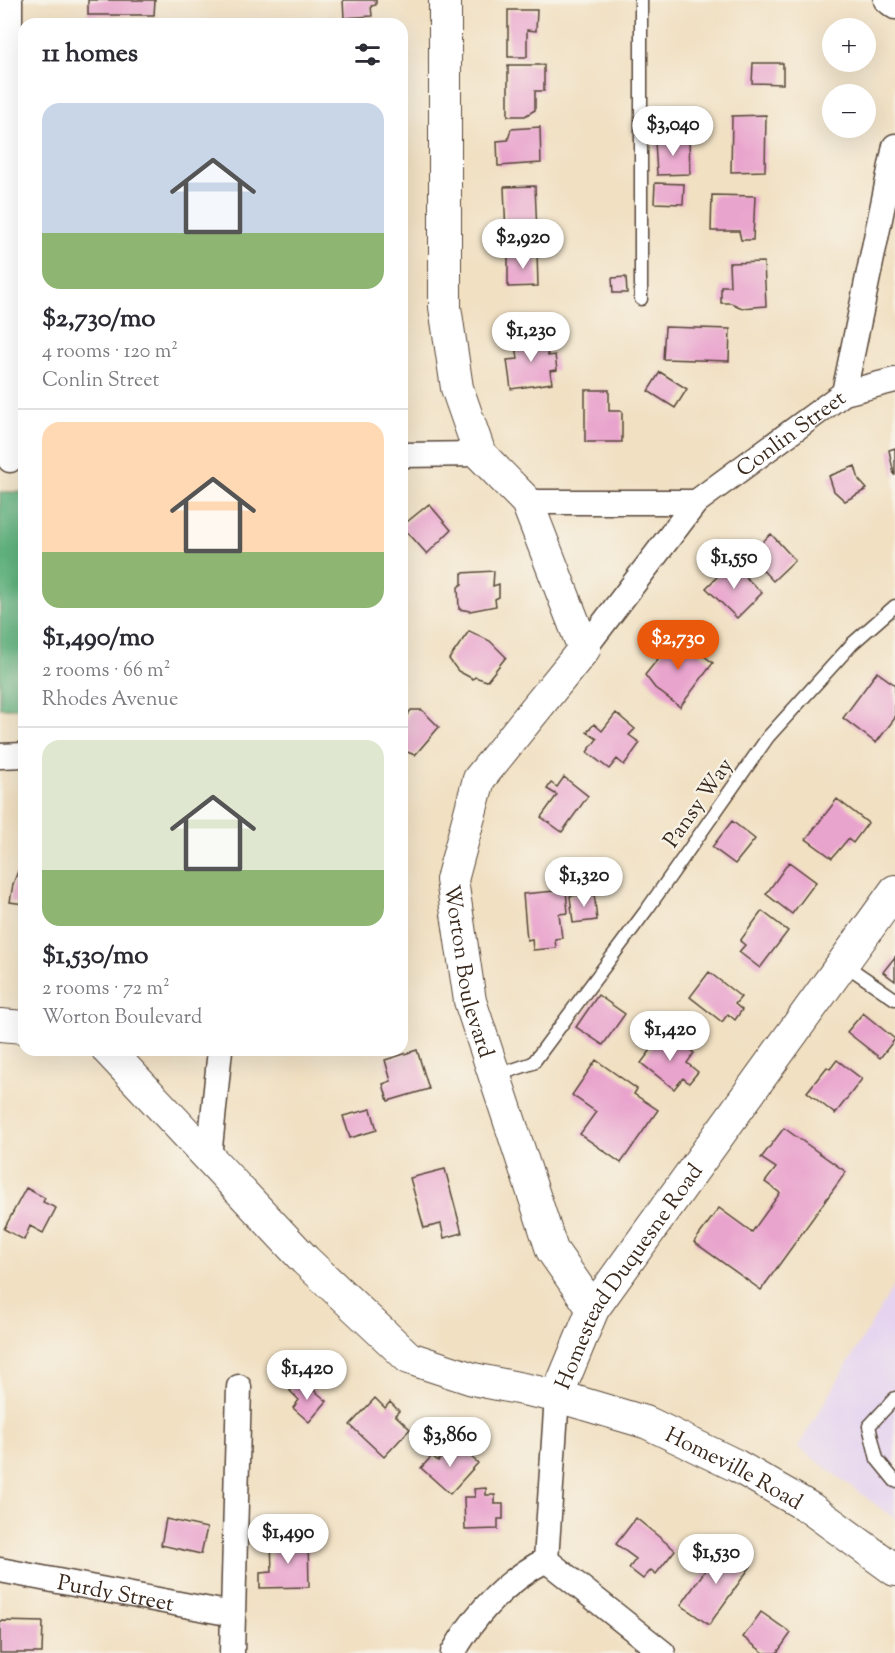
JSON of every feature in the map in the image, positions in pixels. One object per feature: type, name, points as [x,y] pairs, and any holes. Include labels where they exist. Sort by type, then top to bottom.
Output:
[{"type":"street","points":[[10,0],[11,460]]},
{"type":"street","points":[[445,0],[446,307],[457,388],[480,454],[527,502],[584,649]]},
{"type":"street","points":[[886,0],[895,7]]},
{"type":"street","points":[[844,393],[895,146]]},
{"type":"street","name":"Conlin Street","points":[[584,649],[696,502],[844,393],[895,380]]},
{"type":"street","points":[[408,455],[480,454]]},
{"type":"street","points":[[527,502],[696,502]]},
{"type":"street","name":"Worton Boulevard","points":[[584,649],[479,779],[452,880],[470,1001],[552,1250],[593,1310]]},
{"type":"street","points":[[0,756],[18,755]]},
{"type":"street","name":"Homestead Duquesne Road","points":[[114,1056],[305,1260],[409,1358],[473,1379],[557,1396],[593,1310],[895,891]]},
{"type":"street","points":[[0,1025],[18,1026]]},
{"type":"street","points":[[209,1157],[218,1056]]},
{"type":"street","points":[[232,1653],[238,1387]]},
{"type":"street","points":[[546,1560],[557,1396]]},
{"type":"street","name":"Homeville Road","points":[[557,1396],[648,1424],[737,1466],[810,1508],[895,1570]]},
{"type":"street","points":[[453,1653],[468,1626],[519,1574],[546,1560]]},
{"type":"street","points":[[546,1560],[663,1653]]},
{"type":"street","name":"Purdy Street","points":[[0,1570],[232,1614]]},
{"type":"lane","points":[[641,0],[641,299]]},
{"type":"lane","name":"Pansy Way","points":[[495,1077],[533,1063],[648,908],[768,737],[853,643],[895,606]]},
{"type":"lane","points":[[843,963],[895,999]]},
{"type":"lane","points":[[895,1398],[869,1426],[877,1459],[895,1481]]},
{"type":"shaded area","points":[[895,1284],[895,1519],[798,1447]]},
{"type":"green space","points":[[0,492],[18,492],[18,708],[0,708]]},
{"type":"building","points":[[88,0],[155,0],[154,15],[88,15]]},
{"type":"building","points":[[343,0],[376,0],[376,5],[371,6],[372,16],[344,18]]},
{"type":"building","points":[[508,10],[537,10],[536,31],[527,30],[527,57],[508,57]]},
{"type":"building","points":[[753,63],[783,63],[783,84],[752,83]]},
{"type":"building","points":[[508,65],[544,65],[544,91],[535,91],[535,110],[525,116],[508,116]]},
{"type":"building","points":[[766,115],[765,171],[731,172],[732,116]]},
{"type":"building","points":[[540,127],[541,163],[498,166],[497,141],[508,140],[511,129]]},
{"type":"building","points":[[689,139],[690,174],[657,175],[655,141]]},
{"type":"building","points":[[655,183],[684,184],[683,204],[654,203]]},
{"type":"building","points":[[535,186],[537,233],[506,235],[504,187]]},
{"type":"building","points":[[712,195],[755,196],[753,240],[741,240],[739,231],[711,231]]},
{"type":"building","points":[[537,252],[538,286],[508,287],[508,253]]},
{"type":"building","points":[[764,262],[766,306],[742,308],[731,303],[721,303],[721,286],[730,286],[729,263]]},
{"type":"building","points":[[626,277],[627,293],[613,293],[612,278]]},
{"type":"building","points":[[665,327],[730,329],[729,361],[663,359]]},
{"type":"building","points":[[545,334],[548,356],[555,355],[557,370],[550,371],[552,383],[511,389],[507,360],[518,359],[515,338]]},
{"type":"building","points":[[660,372],[687,389],[675,408],[648,391]]},
{"type":"building","points":[[585,390],[609,390],[609,411],[622,411],[622,442],[585,442]]},
{"type":"building","points":[[895,448],[895,475],[894,475],[889,450]]},
{"type":"building","points":[[855,466],[859,480],[867,489],[845,501],[834,491],[829,476]]},
{"type":"building","points":[[429,504],[451,530],[427,554],[408,533],[408,521]]},
{"type":"building","points":[[771,534],[795,560],[773,581],[748,555]]},
{"type":"building","points":[[731,563],[762,593],[737,618],[706,588]]},
{"type":"building","points":[[494,571],[493,586],[499,584],[499,597],[495,599],[496,606],[470,611],[459,609],[458,587],[462,584],[462,573]]},
{"type":"building","points":[[469,631],[490,641],[506,657],[487,681],[475,677],[473,679],[458,671],[449,659]]},
{"type":"building","points":[[677,635],[713,663],[680,707],[655,688],[645,675]]},
{"type":"building","points":[[877,672],[895,685],[895,718],[876,743],[843,718]]},
{"type":"building","points":[[411,710],[422,710],[439,727],[415,755],[408,752],[408,714]]},
{"type":"building","points":[[616,713],[635,729],[629,735],[640,743],[624,765],[617,759],[609,769],[587,752],[597,739],[587,732],[594,724],[602,731]]},
{"type":"building","points":[[564,777],[588,796],[562,832],[541,817],[557,795],[547,789],[551,783],[557,787]]},
{"type":"building","points":[[837,799],[868,823],[853,843],[848,839],[832,858],[806,839]]},
{"type":"building","points":[[732,821],[755,839],[735,864],[712,847]]},
{"type":"building","points":[[789,862],[816,882],[792,914],[766,894]]},
{"type":"building","points":[[18,871],[18,903],[10,902]]},
{"type":"building","points":[[566,890],[568,913],[559,914],[562,938],[555,939],[556,948],[533,950],[532,939],[527,940],[523,894]]},
{"type":"building","points":[[594,893],[597,920],[573,923],[570,896]]},
{"type":"building","points":[[762,911],[788,931],[760,968],[739,952],[745,945],[740,941]]},
{"type":"building","points":[[895,957],[895,981],[883,972]]},
{"type":"building","points":[[709,972],[741,997],[735,1004],[742,1010],[735,1020],[728,1014],[722,1022],[690,997]]},
{"type":"building","points":[[598,995],[625,1014],[603,1045],[576,1027]]},
{"type":"building","points":[[863,1013],[895,1039],[880,1058],[847,1032]]},
{"type":"building","points":[[669,1034],[694,1053],[687,1063],[698,1072],[689,1083],[683,1078],[674,1089],[641,1063],[660,1038],[663,1041]]},
{"type":"building","points":[[417,1050],[429,1089],[388,1101],[383,1084],[391,1081],[385,1060],[408,1056],[408,1053]]},
{"type":"building","points":[[596,1060],[637,1089],[634,1094],[658,1110],[621,1163],[580,1134],[596,1112],[572,1095]]},
{"type":"building","points":[[837,1060],[862,1079],[835,1114],[807,1092],[827,1067],[830,1069]]},
{"type":"building","points":[[371,1109],[377,1130],[350,1138],[343,1116]]},
{"type":"building","points":[[784,1128],[846,1172],[761,1290],[694,1242],[719,1208],[752,1232],[780,1193],[765,1182],[776,1168],[761,1158]]},
{"type":"building","points":[[445,1169],[462,1233],[444,1238],[441,1224],[424,1228],[410,1178]]},
{"type":"building","points":[[26,1188],[45,1198],[43,1202],[56,1208],[43,1233],[30,1226],[24,1240],[4,1229]]},
{"type":"building","points":[[300,1379],[327,1401],[309,1422],[293,1408],[299,1400],[290,1391]]},
{"type":"building","points":[[375,1398],[385,1408],[390,1402],[399,1411],[395,1415],[410,1429],[384,1457],[350,1425]]},
{"type":"building","points":[[455,1443],[478,1463],[450,1494],[421,1468],[432,1456],[438,1461]]},
{"type":"building","points":[[486,1488],[486,1495],[495,1495],[495,1504],[503,1504],[503,1519],[498,1519],[498,1529],[465,1530],[464,1497],[475,1497],[474,1489]]},
{"type":"building","points":[[636,1518],[675,1550],[656,1574],[651,1570],[643,1579],[629,1568],[636,1559],[616,1544]]},
{"type":"building","points":[[166,1519],[207,1528],[201,1554],[161,1545]]},
{"type":"building","points":[[308,1540],[309,1587],[260,1588],[260,1573],[272,1572],[271,1541]]},
{"type":"building","points":[[722,1546],[751,1566],[709,1625],[681,1605]]},
{"type":"building","points":[[761,1612],[791,1633],[777,1653],[764,1653],[743,1637]]},
{"type":"building","points":[[0,1621],[43,1622],[42,1653],[0,1653]]}]
